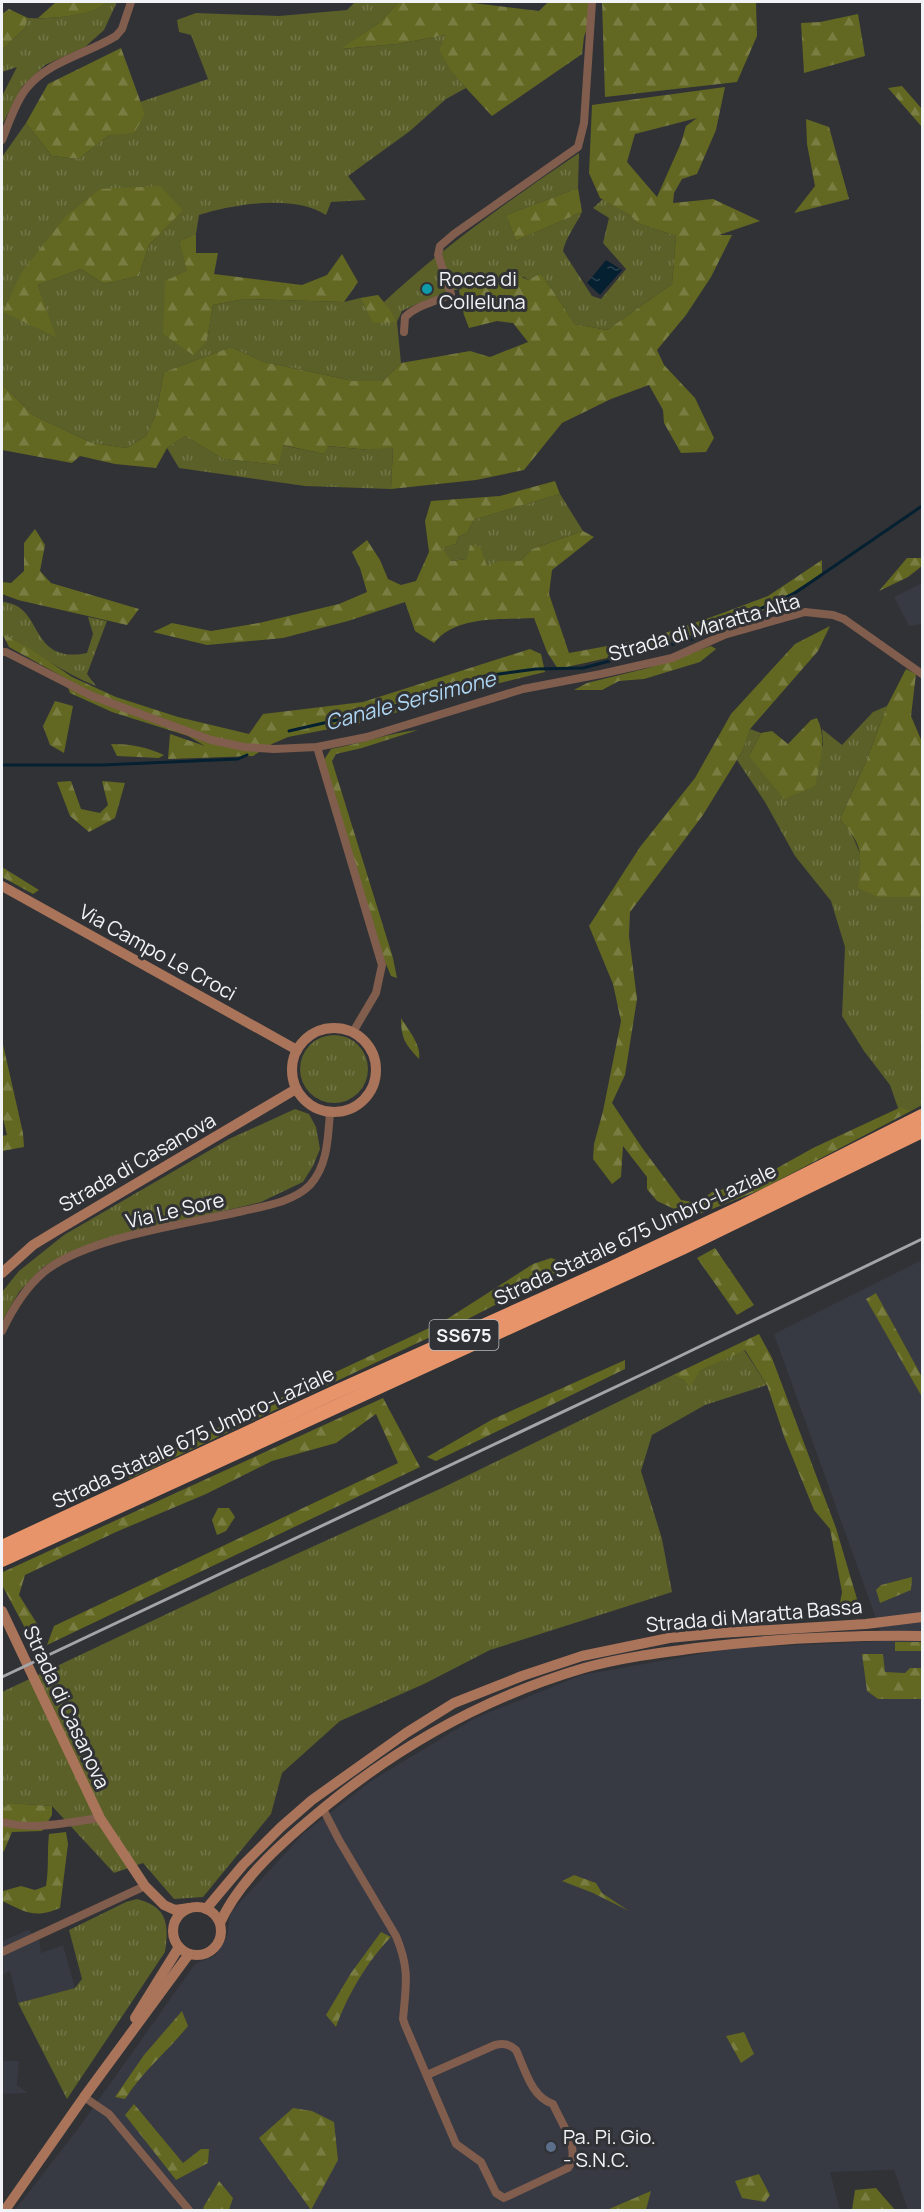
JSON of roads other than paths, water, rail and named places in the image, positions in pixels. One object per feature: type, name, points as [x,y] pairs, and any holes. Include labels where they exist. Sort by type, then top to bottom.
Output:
[{"type":"highway","name":"Strada Statale 675 Umbro-Laziale","points":[[2,1547],[331,1394],[621,1264],[744,1206],[922,1116]]},
{"type":"highway","name":"Strada Statale 675 Umbro-Laziale","points":[[2,1560],[682,1248],[922,1131]]},
{"type":"main road","name":"Via Campo Le Croci","points":[[2,886],[297,1050]]},
{"type":"main road","points":[[337,1028],[353,1032],[368,1044],[372,1053],[376,1071],[371,1090],[358,1104],[340,1111],[330,1112],[310,1105],[296,1089],[292,1069],[297,1050],[307,1037],[321,1030],[337,1028]]},
{"type":"main road","name":"Strada di Casanova","points":[[2,1273],[33,1245],[48,1235],[296,1089]]},
{"type":"main road","name":"Strada di Casanova","points":[[2,1611],[100,1818],[145,1886],[164,1905],[173,1928]]},
{"type":"main road","name":"Strada di Maratta Bassa","points":[[206,1909],[243,1866],[281,1827],[312,1800],[406,1733],[454,1703],[522,1676],[582,1656],[669,1638],[866,1624],[922,1617]]},
{"type":"main road","name":"Strada di Maratta Bassa","points":[[189,1954],[196,1955],[211,1950],[220,1938],[220,1923],[228,1906],[252,1877],[288,1838],[352,1785],[410,1745],[461,1716],[527,1687],[584,1668],[631,1658],[733,1644],[868,1635],[922,1636]]},
{"type":"main road","points":[[164,1905],[175,1910],[206,1909],[212,1912],[220,1923]]},
{"type":"main road","points":[[5,2211],[189,1954],[178,1947],[173,1928],[178,1916],[189,1908]]},
{"type":"main road","points":[[88,2093],[178,1947]]},
{"type":"street","points":[[2,140],[18,100],[27,88],[48,70],[116,36],[122,29],[131,2]]},
{"type":"street","points":[[404,332],[405,317],[414,308],[434,303],[451,294],[438,255],[440,246],[578,147],[584,123],[592,2]]},
{"type":"street","name":"Strada di Maratta Alta","points":[[4,652],[92,696],[211,740],[244,747],[274,749],[317,747],[367,737],[523,689],[672,658],[724,636],[805,612],[833,615],[844,619],[922,674]]},
{"type":"street","points":[[2,643],[4,652]]},
{"type":"street","points":[[317,747],[382,965],[376,993],[353,1032]]},
{"type":"street","name":"Via Le Sore","points":[[2,1331],[20,1299],[32,1284],[43,1273],[66,1258],[84,1250],[123,1239],[273,1204],[303,1190],[314,1180],[324,1161],[330,1112]]},
{"type":"street","points":[[323,1809],[396,1936],[403,1953],[407,1970],[403,2019],[456,2144],[481,2162],[496,2193],[504,2198],[568,2168],[573,2161],[574,2151],[553,2104],[544,2101],[537,2094],[516,2050],[510,2045],[504,2043],[495,2045],[427,2075]]},
{"type":"street","name":"Strada di Casanova","points":[[2,1822],[14,1826],[50,1826],[100,1818]]},
{"type":"street","points":[[2,1952],[145,1886]]},
{"type":"street","points":[[88,2093],[189,2211]]},
{"type":"street","points":[[2,2204],[16,2195]]},
{"type":"water","points":[[606,260],[622,270],[600,295],[587,283]]},
{"type":"waterway","name":"Canale Sersimone","points":[[289,731],[389,708],[437,694],[485,676],[536,669],[583,668],[696,638],[795,593],[922,506]]},
{"type":"waterway","name":"Canale Sersimone","points":[[2,765],[102,765],[238,759],[247,755]]},
{"type":"railway","points":[[2,1677],[645,1373],[922,1239]]},
{"type":"place","name":"Rocca di Colleluna","points":[[427,289]]},
{"type":"place","name":"Pa. Pi. Gio. - S.N.C.","points":[[551,2147]]}]
